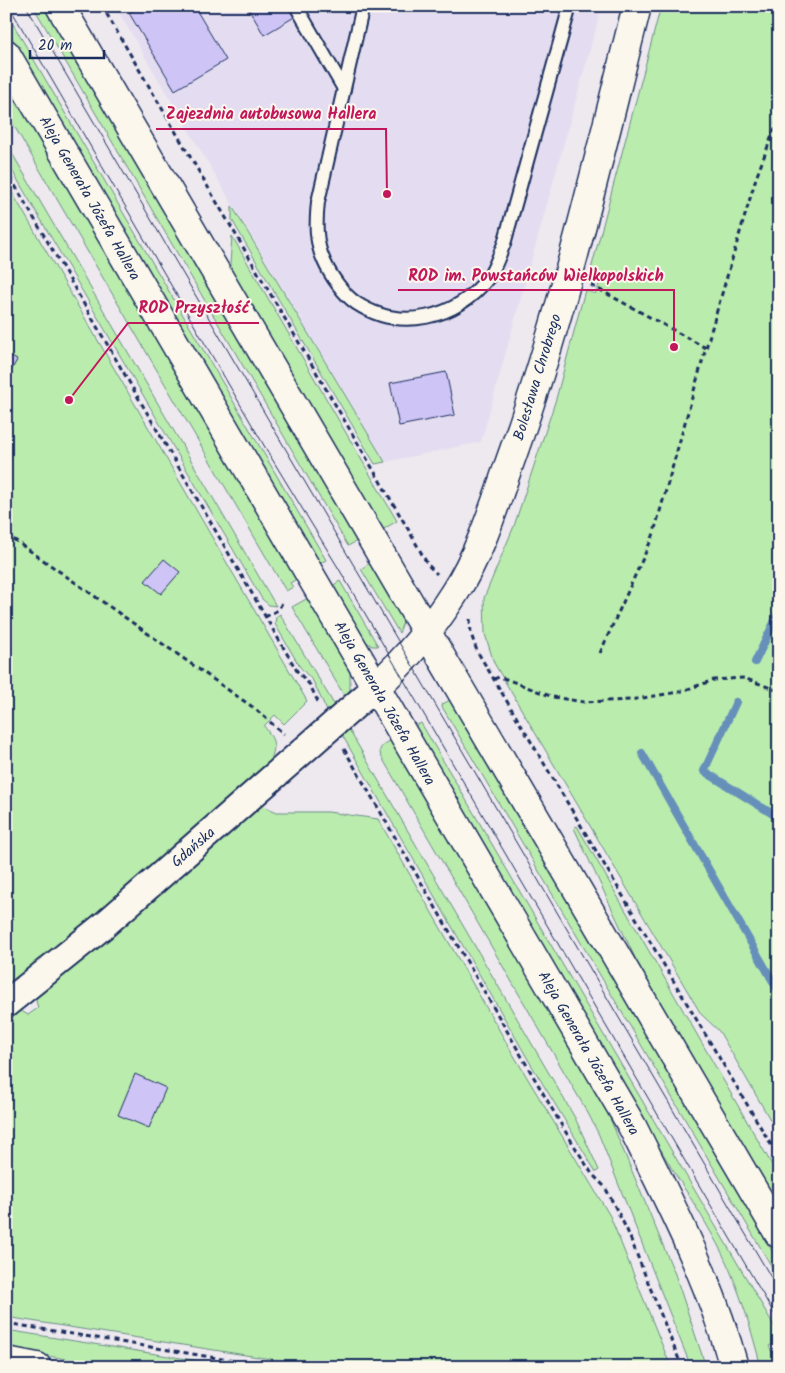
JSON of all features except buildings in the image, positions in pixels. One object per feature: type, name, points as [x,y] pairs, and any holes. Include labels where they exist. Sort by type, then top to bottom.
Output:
[{"type":"main road","points":[[60,6],[779,1234]]},
{"type":"main road","name":"Bolesława Chrobrego","points":[[376,687],[407,657],[455,592],[483,536],[533,395],[567,277],[638,6]]},
{"type":"main road","name":"Aleja Generała Józefa Hallera","points":[[6,54],[632,1126],[702,1273],[734,1367]]},
{"type":"main road","points":[[6,1361],[37,1367]]},
{"type":"street","name":"Gdańska","points":[[6,1004],[103,926],[376,687]]},
{"type":"lane","points":[[296,6],[344,89]]},
{"type":"lane","points":[[363,6],[318,202],[316,233],[323,260],[335,281],[354,302],[380,316],[407,320],[435,316],[464,302],[488,278],[504,244],[570,6]]},
{"type":"path","points":[[102,6],[428,565],[455,592]]},
{"type":"path","points":[[600,653],[653,536],[756,178],[779,117]]},
{"type":"path","points":[[6,170],[296,671],[310,685],[331,727],[562,1126],[592,1174],[605,1187],[627,1230],[682,1367]]},
{"type":"path","points":[[598,288],[706,348]]},
{"type":"path","points":[[6,534],[270,720]]},
{"type":"path","points":[[265,617],[278,610],[282,603]]},
{"type":"path","points":[[470,616],[471,634],[477,651],[779,1158]]},
{"type":"path","points":[[494,679],[499,677],[553,697],[584,702],[646,697],[679,692],[714,680],[744,678],[779,691]]},
{"type":"path","points":[[6,1323],[271,1367]]},
{"type":"path","points":[[777,1346],[779,1350]]},
{"type":"shaded area","points":[[115,6],[602,6],[481,442],[385,462]]},
{"type":"green space","points":[[33,6],[44,6],[357,541],[348,546]]},
{"type":"green space","points":[[661,6],[779,6],[779,1135],[719,1031],[701,1014],[494,663],[485,634],[484,598],[514,526],[556,399],[585,290],[595,294],[600,283],[596,279],[589,277]]},
{"type":"green space","points":[[6,12],[326,560],[319,564],[6,28]]},
{"type":"green space","points":[[6,81],[297,579],[290,583],[293,587],[286,591],[6,112]]},
{"type":"green space","points":[[6,143],[276,606],[269,605],[262,599],[6,160]]},
{"type":"green space","points":[[6,182],[307,701],[284,724],[275,715],[264,726],[274,744],[269,764],[64,942],[6,989]]},
{"type":"green space","points":[[232,206],[385,462],[375,464],[232,220]]},
{"type":"green space","points":[[232,236],[397,521],[382,530],[233,279],[230,264]]},
{"type":"green space","points":[[370,563],[400,614],[403,622],[399,633],[361,569]]},
{"type":"green space","points":[[340,581],[378,646],[372,646],[364,640],[332,586]]},
{"type":"green space","points":[[308,598],[350,671],[350,690],[345,697],[292,607]]},
{"type":"green space","points":[[280,614],[335,706],[328,713],[313,681],[300,667],[275,624],[276,617]]},
{"type":"green space","points":[[450,700],[779,1263],[779,1279],[441,705]]},
{"type":"green space","points":[[421,723],[776,1329],[779,1341],[769,1346],[779,1367],[761,1367],[740,1296],[717,1244],[415,726]]},
{"type":"green space","points":[[348,728],[575,1118],[599,1170],[596,1172],[529,1061],[341,733]]},
{"type":"green space","points":[[391,740],[606,1109],[675,1274],[706,1367],[691,1367],[599,1135],[589,1115],[381,756],[381,748]]},
{"type":"green space","points":[[259,804],[277,812],[328,812],[378,819],[513,1054],[610,1216],[671,1367],[321,1367],[6,1317],[6,1019],[18,1009],[28,1015],[38,1008],[35,997]]},
{"type":"green space","points":[[577,826],[779,1177],[779,1207],[636,960],[574,828]]},
{"type":"green space","points":[[6,1330],[237,1367],[114,1367],[6,1349]]},
{"type":"waterway","points":[[755,662],[779,612]]},
{"type":"waterway","points":[[736,702],[704,771],[779,818]]},
{"type":"waterway","points":[[642,753],[779,992]]},
{"type":"tram line","points":[[9,6],[269,454],[339,569],[779,1322]]},
{"type":"tram line","points":[[26,6],[779,1291]]},
{"type":"place","name":"Zajezdnia autobusowa Hallera","points":[[387,194]]},
{"type":"place","name":"ROD im. Powstańców Wielkopolskich","points":[[674,347]]},
{"type":"place","name":"ROD Przyszłość","points":[[69,400]]}]
